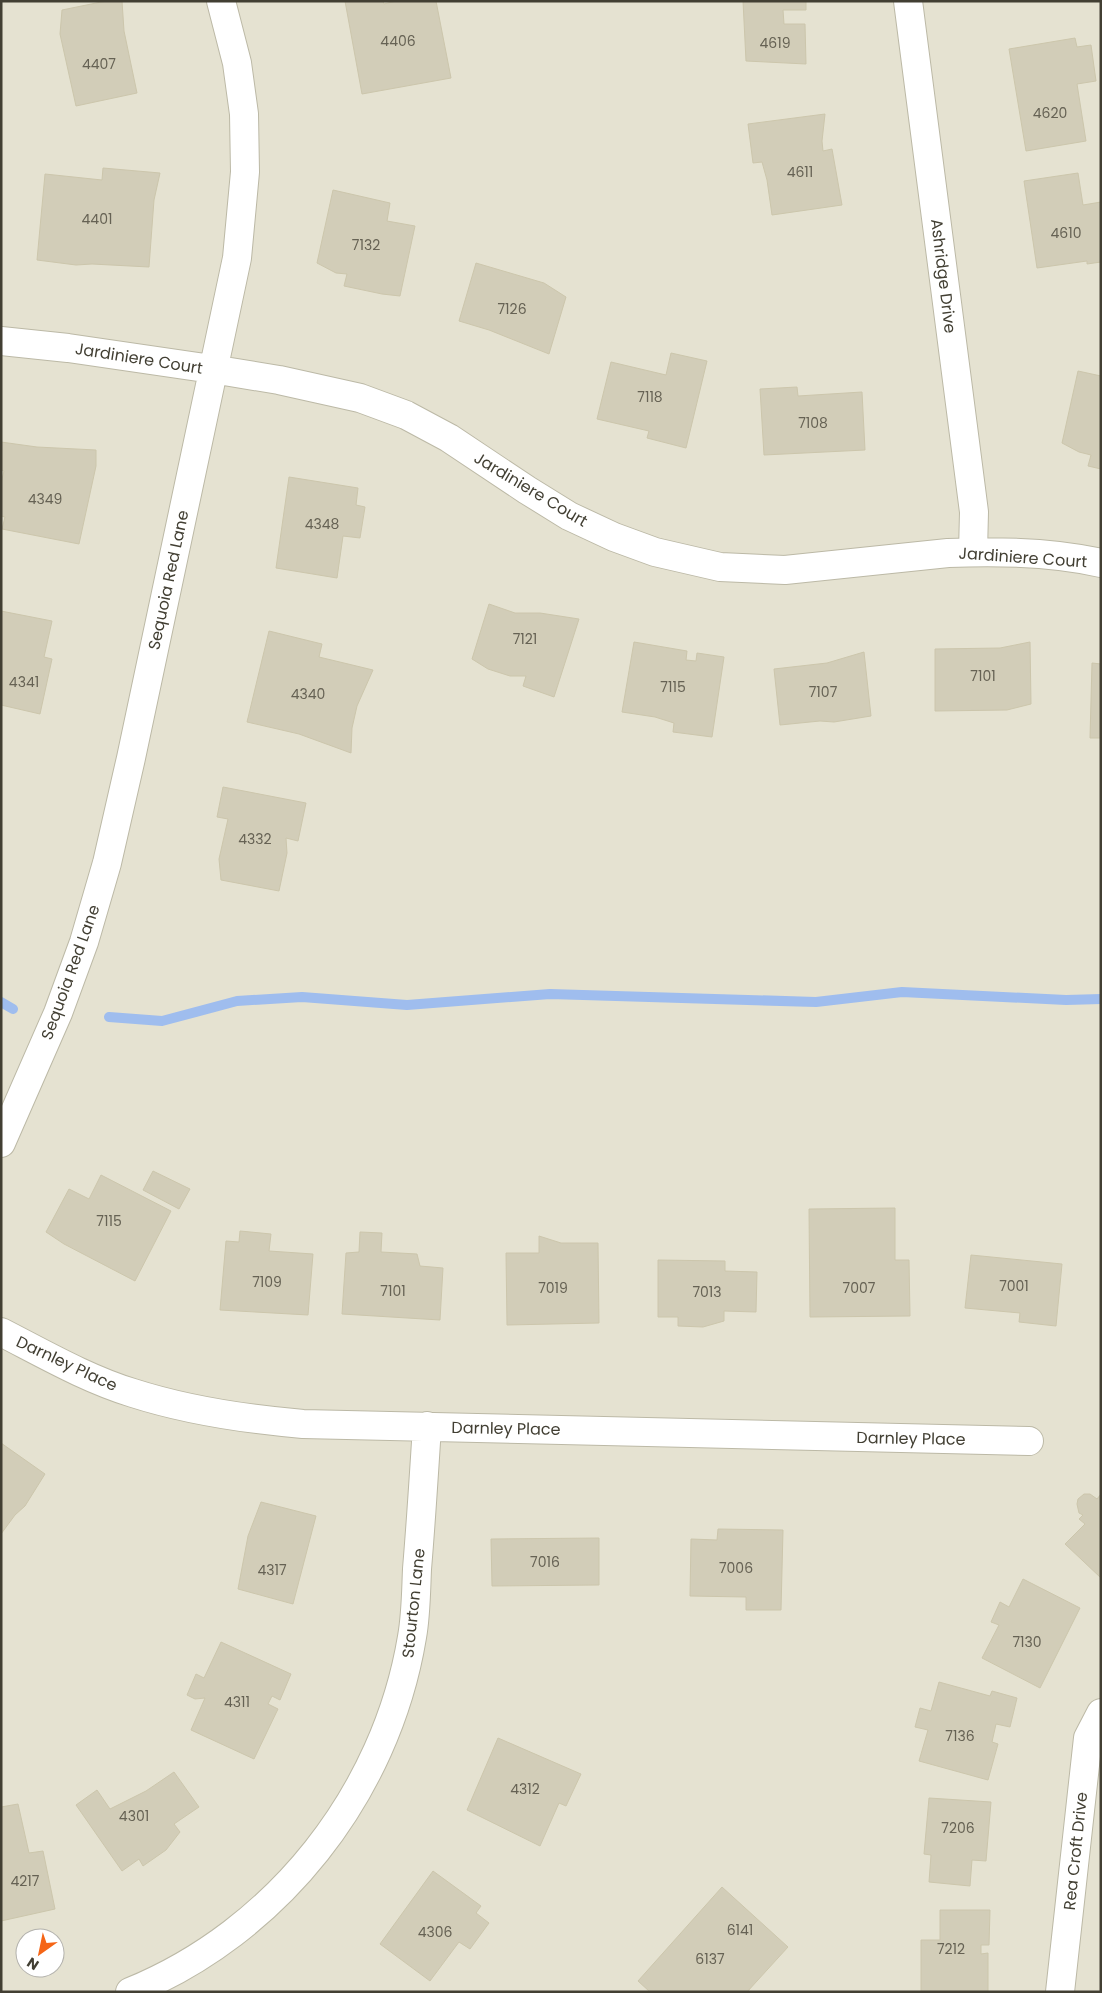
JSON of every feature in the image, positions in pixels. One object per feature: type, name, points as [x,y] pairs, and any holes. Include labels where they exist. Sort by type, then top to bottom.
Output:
[{"type":"street","name":"Sequoia Red Lane","points":[[1,1143],[58,1013],[84,942],[107,863],[237,258],[245,172],[244,114],[237,63],[221,1]]},
{"type":"street","name":"Ashridge Drive","points":[[908,1],[974,512],[973,552]]},
{"type":"street","name":"Jardiniere Court","points":[[1,341],[68,348],[278,380],[360,398],[406,415],[449,438],[569,516],[614,537],[656,552],[720,567],[785,570],[973,552],[1037,555],[1101,563]]},
{"type":"street","name":"Darnley Place","points":[[1,1332],[78,1372],[132,1393],[188,1408],[245,1419],[303,1424],[1029,1440]]},
{"type":"street","name":"Stourton Lane","points":[[130,1992],[194,1960],[234,1932],[271,1901],[305,1866],[329,1835],[363,1780],[384,1734],[401,1686],[413,1636],[427,1426]]},
{"type":"street","name":"Rea Croft Drive","points":[[1060,1992],[1088,1738],[1101,1713]]},
{"type":"shaded area","points":[[1,1],[1101,1],[1101,1992],[1,1992]]},
{"type":"building","points":[[106,1],[122,1],[124,31],[137,93],[76,106],[60,34],[62,10]]},
{"type":"building","points":[[345,1],[383,1],[384,4],[396,1],[436,1],[451,78],[362,94]]},
{"type":"building","points":[[743,1],[806,1],[806,10],[783,10],[784,24],[805,24],[806,64],[746,61]]},
{"type":"building","points":[[1075,38],[1077,47],[1091,45],[1096,81],[1077,84],[1086,141],[1026,151],[1009,49]]},
{"type":"building","points":[[825,114],[822,141],[823,151],[832,149],[842,205],[772,215],[767,180],[762,162],[753,163],[748,124]]},
{"type":"building","points":[[103,168],[160,173],[154,200],[149,267],[76,265],[37,260],[45,174],[102,180]]},
{"type":"building","points":[[1078,173],[1083,205],[1101,202],[1101,262],[1087,264],[1087,261],[1037,268],[1024,181]]},
{"type":"building","points":[[333,190],[390,203],[387,221],[415,226],[400,296],[344,286],[347,274],[336,273],[317,263]]},
{"type":"building","points":[[476,263],[544,283],[566,297],[549,354],[489,330],[459,321]]},
{"type":"building","points":[[671,353],[707,361],[686,448],[647,438],[649,431],[597,419],[611,362],[666,375]]},
{"type":"building","points":[[1078,371],[1101,376],[1101,469],[1088,466],[1091,455],[1079,452],[1062,443]]},
{"type":"building","points":[[797,387],[798,396],[862,392],[865,450],[764,455],[760,389]]},
{"type":"building","points":[[1,442],[37,447],[96,450],[96,466],[79,544],[2,529],[5,517],[1,516],[1,483],[4,471],[1,470]]},
{"type":"building","points":[[289,477],[358,488],[356,505],[365,507],[360,538],[343,536],[337,578],[276,568]]},
{"type":"building","points":[[489,604],[515,613],[540,613],[579,619],[554,697],[523,686],[526,676],[510,676],[488,669],[472,659]]},
{"type":"building","points":[[1,611],[52,621],[44,657],[52,659],[40,714],[1,705]]},
{"type":"building","points":[[269,631],[322,644],[319,657],[373,670],[357,706],[352,728],[351,753],[299,734],[247,722]]},
{"type":"building","points":[[634,642],[687,651],[686,660],[696,661],[697,653],[724,657],[712,737],[673,732],[674,723],[655,717],[622,712]]},
{"type":"building","points":[[1030,642],[1031,704],[1007,710],[935,711],[935,649],[1000,648]]},
{"type":"building","points":[[864,652],[871,716],[834,722],[820,721],[780,725],[774,669],[827,663]]},
{"type":"building","points":[[1092,663],[1101,664],[1101,738],[1090,738]]},
{"type":"building","points":[[223,787],[306,803],[298,841],[286,838],[287,853],[279,891],[221,880],[219,859],[228,819],[217,817]]},
{"type":"building","points":[[153,1171],[190,1189],[179,1209],[143,1190]]},
{"type":"building","points":[[101,1175],[171,1211],[135,1281],[64,1244],[46,1232],[69,1189],[89,1199]]},
{"type":"building","points":[[895,1208],[895,1260],[909,1260],[910,1316],[810,1317],[809,1209]]},
{"type":"building","points":[[240,1231],[271,1234],[269,1251],[313,1254],[308,1315],[220,1310],[226,1241],[239,1242]]},
{"type":"building","points":[[360,1232],[382,1233],[381,1252],[417,1254],[420,1266],[443,1268],[440,1320],[342,1314],[346,1253],[359,1252]]},
{"type":"building","points":[[539,1236],[561,1243],[598,1243],[599,1323],[507,1325],[506,1253],[539,1253]]},
{"type":"building","points":[[971,1255],[1062,1264],[1056,1326],[1019,1322],[1020,1313],[965,1308]]},
{"type":"building","points":[[658,1260],[725,1261],[725,1271],[757,1272],[756,1312],[724,1311],[724,1321],[703,1327],[678,1326],[678,1317],[658,1317]]},
{"type":"building","points":[[1,1443],[45,1474],[25,1506],[15,1515],[1,1534]]},
{"type":"building","points":[[1084,1494],[1090,1494],[1097,1499],[1101,1494],[1101,1578],[1065,1544],[1085,1524],[1079,1519],[1083,1515],[1079,1513],[1077,1504],[1078,1499]]},
{"type":"building","points":[[261,1502],[316,1516],[293,1604],[238,1589],[248,1536]]},
{"type":"building","points":[[718,1529],[783,1530],[781,1610],[746,1610],[746,1597],[690,1596],[691,1539],[717,1540]]},
{"type":"building","points":[[599,1538],[599,1585],[492,1586],[491,1539]]},
{"type":"building","points":[[1023,1579],[1080,1608],[1040,1688],[982,1658],[999,1625],[991,1622],[1000,1602],[1009,1607]]},
{"type":"building","points":[[221,1642],[291,1674],[280,1700],[272,1696],[268,1704],[278,1709],[254,1759],[191,1730],[205,1698],[195,1699],[187,1695],[196,1674],[204,1678]]},
{"type":"building","points":[[939,1682],[990,1696],[992,1691],[1017,1698],[1010,1727],[996,1724],[992,1742],[998,1744],[988,1780],[919,1761],[928,1730],[915,1727],[920,1708],[931,1711]]},
{"type":"building","points":[[498,1738],[581,1774],[566,1806],[559,1803],[540,1846],[467,1810]]},
{"type":"building","points":[[174,1772],[199,1807],[174,1824],[180,1832],[166,1850],[143,1866],[139,1859],[122,1871],[76,1805],[97,1790],[110,1809],[146,1791]]},
{"type":"building","points":[[929,1798],[991,1802],[986,1861],[972,1860],[970,1886],[929,1882],[931,1855],[924,1854]]},
{"type":"building","points":[[18,1804],[29,1853],[43,1851],[55,1909],[1,1921],[1,1807]]},
{"type":"building","points":[[433,1871],[481,1906],[476,1913],[489,1923],[470,1949],[459,1942],[430,1981],[380,1944]]},
{"type":"building","points":[[722,1887],[788,1947],[747,1992],[650,1992],[638,1981]]},
{"type":"building","points":[[940,1910],[990,1910],[989,1945],[981,1945],[981,1954],[988,1953],[988,1992],[921,1992],[921,1940],[940,1940]]},
{"type":"waterway","points":[[109,1017],[162,1021],[237,1001],[302,997],[407,1005],[550,994],[816,1002],[902,992],[1066,1000],[1101,999]]},
{"type":"waterway","points":[[1,1002],[13,1009]]}]
